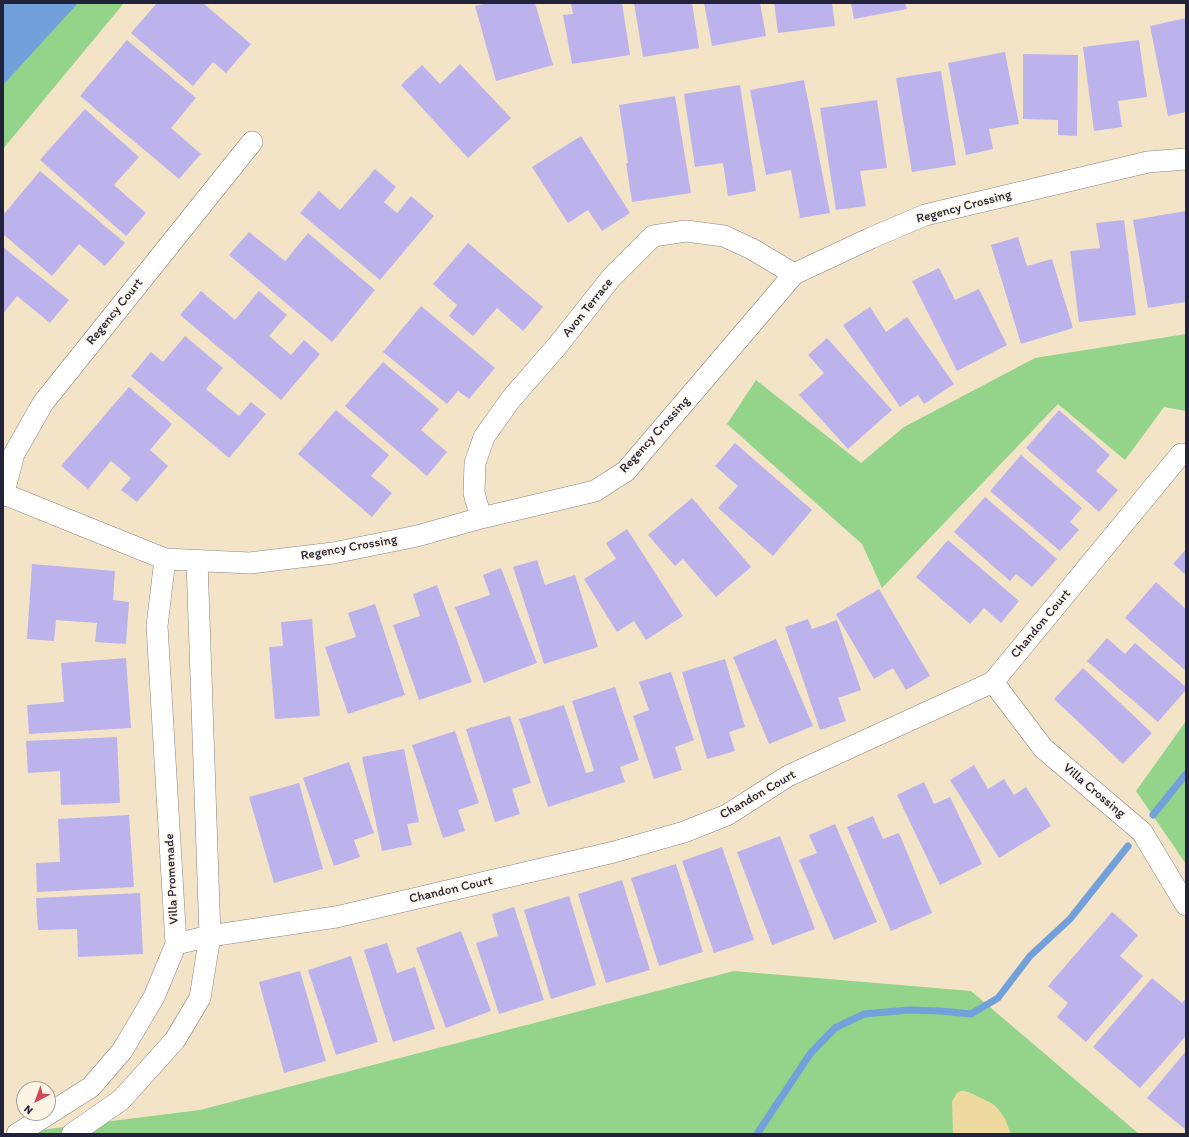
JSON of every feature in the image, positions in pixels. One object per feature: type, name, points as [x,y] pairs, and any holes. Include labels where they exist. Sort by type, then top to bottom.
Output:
[{"type":"street","name":"Regency Court","points":[[3,495],[14,454],[43,403],[252,142]]},
{"type":"street","name":"Regency Crossing","points":[[3,495],[165,559],[250,563],[333,553],[417,536],[481,518],[595,491],[626,471],[794,274],[871,238],[925,215],[1148,162],[1186,159]]},
{"type":"street","name":"Avon Terrace","points":[[481,518],[474,493],[475,463],[484,437],[511,399],[558,345],[611,278],[653,236],[686,231],[724,236],[752,249],[794,274]]},
{"type":"street","name":"Chandon Court","points":[[176,944],[210,936],[336,917],[606,854],[684,832],[727,815],[788,776],[993,682],[1181,454]]},
{"type":"street","name":"Villa Promenade","points":[[17,1134],[91,1087],[122,1051],[154,997],[176,944],[157,626],[165,559]]},
{"type":"street","points":[[72,1134],[121,1100],[176,1040],[200,998],[210,936],[197,561]]},
{"type":"street","name":"Villa Crossing","points":[[993,682],[1043,748],[1142,832],[1186,905]]},
{"type":"green space","points":[[3,3],[124,3],[3,149]]},
{"type":"green space","points":[[1186,334],[1186,411],[1164,407],[1125,460],[1058,404],[882,588],[862,544],[727,424],[756,380],[861,463],[904,427],[1035,358]]},
{"type":"green space","points":[[1186,721],[1186,864],[1136,791]]},
{"type":"green space","points":[[734,971],[971,991],[1139,1134],[8,1134],[200,1110]]},
{"type":"sand","points":[[960,1091],[973,1094],[993,1104],[1005,1119],[1011,1134],[953,1134],[952,1102],[956,1094]]},
{"type":"water","points":[[3,3],[78,3],[3,85]]},
{"type":"building","points":[[157,3],[203,3],[251,44],[226,73],[213,62],[193,86],[131,33]]},
{"type":"building","points":[[488,3],[535,3],[553,65],[496,81],[475,6]]},
{"type":"building","points":[[571,3],[622,3],[630,55],[572,64],[563,15],[573,14]]},
{"type":"building","points":[[634,3],[692,3],[699,48],[643,57]]},
{"type":"building","points":[[704,3],[760,3],[766,36],[712,46]]},
{"type":"building","points":[[774,3],[832,3],[835,26],[778,33]]},
{"type":"building","points":[[851,3],[905,3],[907,9],[854,19]]},
{"type":"building","points":[[1186,18],[1186,112],[1168,116],[1150,26]]},
{"type":"building","points":[[127,40],[196,98],[171,128],[201,154],[179,179],[80,96]]},
{"type":"building","points":[[1139,40],[1147,97],[1118,101],[1122,127],[1094,131],[1083,47]]},
{"type":"building","points":[[1005,52],[1019,124],[989,129],[993,149],[966,155],[948,63]]},
{"type":"building","points":[[1023,54],[1078,55],[1077,136],[1058,135],[1058,120],[1023,119]]},
{"type":"building","points":[[460,64],[511,118],[468,158],[401,85],[422,65],[440,84]]},
{"type":"building","points":[[941,71],[956,165],[912,172],[896,78]]},
{"type":"building","points":[[804,80],[830,213],[800,218],[791,170],[766,175],[750,90]]},
{"type":"building","points":[[740,85],[756,191],[728,196],[723,163],[695,167],[684,94]]},
{"type":"building","points":[[675,96],[691,193],[632,202],[626,163],[628,163],[619,105]]},
{"type":"building","points":[[877,100],[887,168],[860,171],[866,206],[836,210],[820,108]]},
{"type":"building","points":[[85,109],[139,157],[114,185],[146,213],[126,236],[40,160]]},
{"type":"building","points":[[581,136],[630,213],[602,231],[588,210],[568,223],[532,167]]},
{"type":"building","points":[[375,169],[396,187],[384,202],[397,213],[411,196],[434,216],[380,280],[300,213],[319,191],[340,210]]},
{"type":"building","points":[[40,171],[125,243],[105,266],[79,244],[52,276],[3,234],[3,215]]},
{"type":"building","points":[[1186,211],[1186,302],[1148,308],[1133,220]]},
{"type":"building","points":[[1124,220],[1136,315],[1079,322],[1070,251],[1100,248],[1096,223]]},
{"type":"building","points":[[249,232],[285,261],[308,233],[375,290],[332,342],[229,255]]},
{"type":"building","points":[[1018,237],[1027,266],[1052,259],[1073,328],[1021,344],[991,245]]},
{"type":"building","points":[[468,243],[543,307],[523,331],[497,308],[473,336],[449,316],[457,305],[433,284]]},
{"type":"building","points":[[3,247],[69,300],[50,323],[17,296],[3,314]]},
{"type":"building","points":[[939,268],[955,300],[979,289],[1007,345],[957,371],[912,281]]},
{"type":"building","points":[[201,291],[235,320],[259,291],[287,315],[269,336],[291,355],[304,340],[320,354],[281,400],[180,315]]},
{"type":"building","points":[[421,306],[495,368],[469,399],[458,391],[447,404],[383,352]]},
{"type":"building","points":[[870,307],[886,332],[907,317],[954,384],[924,404],[918,395],[900,407],[843,325]]},
{"type":"building","points":[[185,336],[223,368],[206,389],[239,416],[251,402],[266,414],[229,458],[131,376],[151,352],[163,362]]},
{"type":"building","points":[[827,338],[892,410],[848,449],[799,395],[824,373],[808,355]]},
{"type":"building","points":[[383,362],[439,409],[421,430],[447,452],[427,476],[345,406]]},
{"type":"building","points":[[129,387],[172,424],[150,450],[168,466],[137,502],[121,490],[131,478],[111,461],[88,489],[61,466]]},
{"type":"building","points":[[336,410],[389,455],[371,476],[392,493],[372,517],[298,454]]},
{"type":"building","points":[[1059,410],[1110,455],[1096,471],[1118,490],[1099,512],[1026,448]]},
{"type":"building","points":[[735,443],[812,510],[773,556],[718,508],[738,486],[715,466]]},
{"type":"building","points":[[1021,455],[1082,508],[1070,522],[1079,530],[1060,551],[990,491]]},
{"type":"building","points":[[985,497],[1057,559],[1032,587],[1016,574],[1010,581],[954,532]]},
{"type":"building","points":[[692,498],[751,567],[716,597],[683,559],[675,566],[648,535]]},
{"type":"building","points":[[627,529],[683,616],[646,640],[634,621],[617,632],[584,579],[616,559],[606,543]]},
{"type":"building","points":[[948,540],[1019,601],[1001,623],[984,608],[970,624],[916,577]]},
{"type":"building","points":[[1186,549],[1186,575],[1173,564]]},
{"type":"building","points":[[537,560],[545,585],[575,575],[598,647],[544,664],[513,567]]},
{"type":"building","points":[[32,564],[115,571],[113,600],[129,602],[126,644],[95,642],[97,623],[56,620],[54,641],[27,639]]},
{"type":"building","points":[[501,568],[537,663],[484,683],[455,607],[490,595],[483,575]]},
{"type":"building","points":[[1156,582],[1186,609],[1186,671],[1125,618]]},
{"type":"building","points":[[437,585],[472,682],[419,700],[393,625],[420,616],[413,594]]},
{"type":"building","points":[[879,589],[930,676],[906,690],[893,668],[874,679],[836,614]]},
{"type":"building","points":[[375,604],[405,695],[348,714],[325,647],[356,637],[348,613]]},
{"type":"building","points":[[312,619],[320,716],[275,719],[269,647],[283,646],[281,622]]},
{"type":"building","points":[[808,619],[812,629],[837,620],[861,690],[838,698],[846,721],[820,730],[785,627]]},
{"type":"building","points":[[1107,638],[1125,654],[1135,643],[1186,687],[1186,690],[1158,722],[1087,661]]},
{"type":"building","points":[[776,639],[813,726],[769,744],[733,657]]},
{"type":"building","points":[[126,658],[131,728],[29,734],[27,705],[64,702],[61,663]]},
{"type":"building","points":[[725,659],[745,727],[729,732],[735,751],[707,759],[682,672]]},
{"type":"building","points":[[1083,668],[1152,733],[1123,764],[1054,699]]},
{"type":"building","points":[[671,672],[694,740],[675,747],[682,770],[654,779],[633,716],[649,710],[639,682]]},
{"type":"building","points":[[615,687],[639,760],[620,767],[625,782],[548,807],[519,719],[564,705],[586,773],[594,771],[572,701]]},
{"type":"building","points":[[510,716],[531,783],[512,789],[520,814],[495,822],[466,729]]},
{"type":"building","points":[[455,731],[479,803],[458,810],[465,831],[443,838],[412,745]]},
{"type":"building","points":[[117,737],[120,803],[61,805],[60,771],[28,773],[26,741]]},
{"type":"building","points":[[404,749],[419,822],[407,824],[412,845],[382,851],[362,757]]},
{"type":"building","points":[[349,762],[374,833],[354,840],[360,857],[334,866],[303,778]]},
{"type":"building","points":[[974,765],[988,789],[1004,779],[1014,795],[1026,787],[1051,826],[999,858],[950,780]]},
{"type":"building","points":[[924,782],[934,804],[950,797],[982,864],[940,885],[897,795]]},
{"type":"building","points":[[299,783],[323,869],[274,883],[249,797]]},
{"type":"building","points":[[129,815],[134,887],[37,892],[36,863],[60,862],[58,819]]},
{"type":"building","points":[[873,816],[883,839],[899,833],[932,913],[891,931],[847,827]]},
{"type":"building","points":[[835,824],[877,922],[834,940],[799,860],[817,853],[809,835]]},
{"type":"building","points":[[780,836],[815,929],[772,945],[737,852]]},
{"type":"building","points":[[722,847],[754,940],[714,953],[682,861]]},
{"type":"building","points":[[676,864],[703,952],[659,966],[631,878]]},
{"type":"building","points":[[622,880],[650,970],[606,983],[578,894]]},
{"type":"building","points":[[140,893],[143,954],[78,957],[77,929],[38,930],[36,898]]},
{"type":"building","points":[[569,896],[596,985],[551,999],[524,910]]},
{"type":"building","points":[[514,907],[544,1000],[499,1014],[476,943],[498,936],[492,914]]},
{"type":"building","points":[[1112,912],[1138,935],[1120,956],[1143,976],[1086,1042],[1057,1017],[1068,1003],[1048,986]]},
{"type":"building","points":[[461,931],[491,1011],[446,1028],[416,948]]},
{"type":"building","points":[[387,943],[397,973],[415,967],[435,1029],[393,1042],[364,950]]},
{"type":"building","points":[[351,956],[378,1042],[336,1055],[308,970]]},
{"type":"building","points":[[300,971],[326,1061],[284,1073],[259,982]]},
{"type":"building","points":[[1152,978],[1182,1003],[1186,998],[1186,1036],[1140,1088],[1093,1047]]},
{"type":"building","points":[[1186,1051],[1186,1130],[1147,1098]]},
{"type":"waterway","points":[[1153,815],[1186,774]]},
{"type":"waterway","points":[[757,1134],[810,1054],[835,1028],[864,1014],[909,1010],[971,1014],[998,998],[1030,956],[1070,919],[1128,846]]}]
